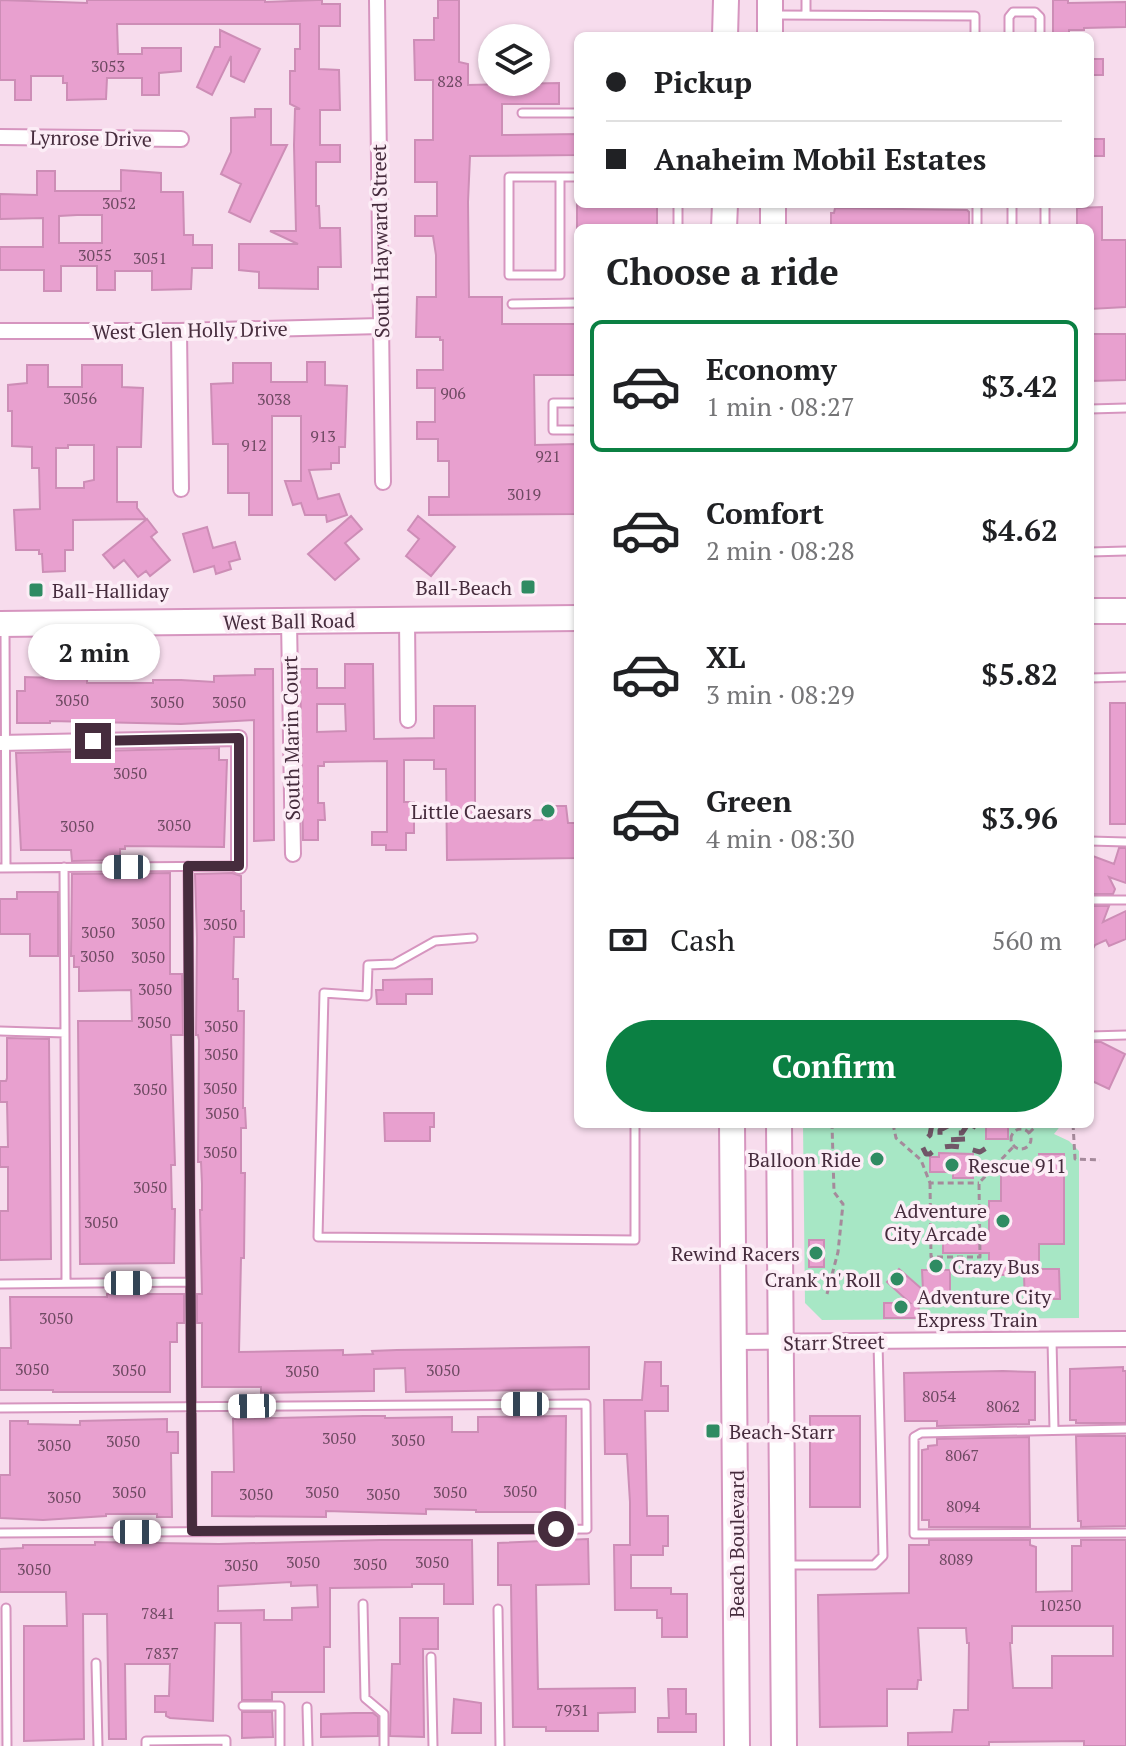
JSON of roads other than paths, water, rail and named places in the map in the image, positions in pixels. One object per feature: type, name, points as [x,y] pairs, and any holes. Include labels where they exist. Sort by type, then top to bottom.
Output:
[{"type":"main road","points":[[725,32],[726,0]]},
{"type":"main road","points":[[1094,611],[1126,611]]},
{"type":"main road","name":"West Ball Road","points":[[2,624],[574,618]]},
{"type":"main road","name":"Beach Boulevard","points":[[732,1128],[737,1746]]},
{"type":"main road","points":[[779,1128],[784,1746]]},
{"type":"street","name":"South Hayward Street","points":[[377,0],[383,482]]},
{"type":"street","name":"Lynrose Drive","points":[[0,137],[181,139]]},
{"type":"street","name":"West Glen Holly Drive","points":[[0,331],[381,326]]},
{"type":"street","points":[[179,331],[181,489]]},
{"type":"street","points":[[407,620],[408,720]]},
{"type":"street","name":"South Marin Court","points":[[289,621],[293,854]]},
{"type":"street","points":[[3,743],[239,738],[239,866]]},
{"type":"street","name":"Starr Street","points":[[735,1342],[1126,1339]]},
{"type":"lane","points":[[806,0],[806,15]]},
{"type":"lane","points":[[1009,32],[1009,17],[1013,12],[1023,10],[1035,12],[1040,17],[1040,32]]},
{"type":"lane","points":[[770,17],[975,16],[975,32]]},
{"type":"lane","points":[[522,113],[574,113]]},
{"type":"lane","points":[[560,177],[560,275],[509,275],[509,177],[560,177],[574,177]]},
{"type":"lane","points":[[512,304],[574,303]]},
{"type":"lane","points":[[574,403],[553,403],[553,430],[574,430]]},
{"type":"lane","points":[[1094,409],[1126,408]]},
{"type":"lane","points":[[1094,552],[1126,551]]},
{"type":"lane","points":[[2,624],[3,868],[239,866]]},
{"type":"lane","points":[[1094,678],[1126,677]]},
{"type":"lane","points":[[1094,841],[1126,842]]},
{"type":"lane","points":[[188,866],[192,1531]]},
{"type":"lane","points":[[64,867],[66,1283]]},
{"type":"lane","points":[[1094,900],[1126,900]]},
{"type":"lane","points":[[473,938],[435,941],[394,964],[368,965],[367,996],[324,993],[318,1237],[635,1240],[635,1128]]},
{"type":"lane","points":[[0,1031],[65,1033]]},
{"type":"lane","points":[[1094,1036],[1126,1035]]},
{"type":"lane","points":[[0,1284],[189,1282]]},
{"type":"lane","points":[[1052,1339],[1054,1430]]},
{"type":"lane","points":[[783,1565],[874,1565],[883,1556],[878,1342]]},
{"type":"lane","points":[[0,1408],[586,1404],[587,1529],[0,1533]]},
{"type":"lane","points":[[1126,1429],[921,1433],[914,1437],[914,1534],[1126,1533]]},
{"type":"lane","points":[[363,1604],[365,1698],[384,1714],[384,1746]]},
{"type":"lane","points":[[6,1608],[7,1746]]},
{"type":"lane","points":[[498,1609],[500,1746]]},
{"type":"lane","points":[[431,1657],[433,1746]]},
{"type":"lane","points":[[96,1663],[98,1746]]},
{"type":"lane","points":[[243,1706],[280,1706],[280,1746]]},
{"type":"lane","points":[[307,1707],[308,1746]]},
{"type":"lane","points":[[146,1746],[146,1741],[226,1740],[226,1746]]},
{"type":"railway","points":[[931,1128],[930,1135],[921,1144],[926,1154],[948,1146],[980,1152],[991,1145],[993,1139]]},
{"type":"railway","points":[[944,1128],[940,1130],[944,1140],[967,1139],[973,1128]]},
{"type":"railway","points":[[953,1128],[962,1133],[965,1128]]},
{"type":"place","name":"Ball-Beach","points":[[528,587]]},
{"type":"place","name":"Ball-Halliday","points":[[36,590]]},
{"type":"place","name":"Little Caesars","points":[[548,811]]},
{"type":"place","name":"Balloon Ride","points":[[877,1159]]},
{"type":"place","name":"Rescue 911","points":[[952,1165]]},
{"type":"place","name":"Adventure City Arcade","points":[[1003,1221]]},
{"type":"place","name":"Rewind Racers","points":[[816,1253]]},
{"type":"place","name":"Crazy Bus","points":[[936,1266]]},
{"type":"place","name":"Crank 'n' Roll","points":[[897,1279]]},
{"type":"place","name":"Adventure City Express Train","points":[[901,1307]]},
{"type":"place","name":"Beach-Starr","points":[[713,1431]]}]
